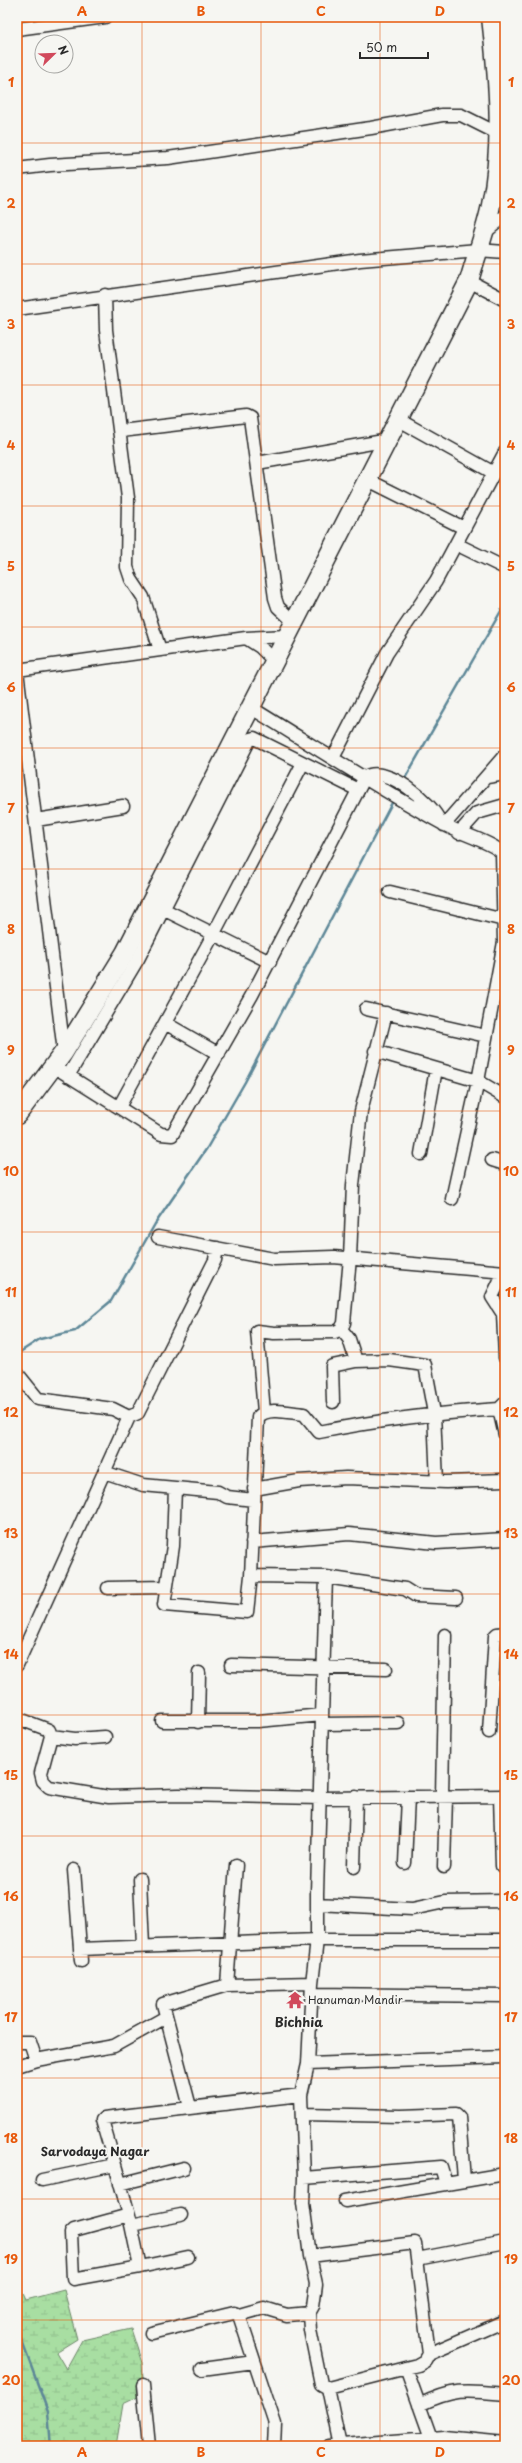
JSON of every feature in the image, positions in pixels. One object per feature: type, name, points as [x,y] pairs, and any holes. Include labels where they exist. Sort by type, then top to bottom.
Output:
[{"type":"highway","points":[[17,1115],[59,1059],[125,953],[202,818],[250,707],[389,440],[469,281],[491,205],[498,134],[496,63],[491,17]]},
{"type":"street","points":[[17,29],[72,19],[105,17]]},
{"type":"street","points":[[17,169],[50,165],[168,158],[371,128],[442,114],[461,115],[498,134]]},
{"type":"street","points":[[480,242],[505,216]]},
{"type":"street","points":[[17,309],[105,295],[480,242],[505,252]]},
{"type":"street","points":[[469,281],[505,300]]},
{"type":"street","points":[[105,295],[106,330],[121,431],[130,523],[127,567],[131,579],[144,598],[160,650]]},
{"type":"street","points":[[121,431],[248,417],[257,463],[275,598],[278,607],[291,630],[246,638],[17,670],[36,820],[59,1059],[68,1076],[161,1134],[172,1135],[270,962],[365,777],[374,773],[391,778],[422,798],[436,812],[442,823]]},
{"type":"street","points":[[399,420],[498,472]]},
{"type":"street","points":[[257,463],[389,440]]},
{"type":"street","points":[[333,758],[387,653],[436,581],[464,528],[498,472],[505,452]]},
{"type":"street","points":[[368,480],[464,528]]},
{"type":"street","points":[[456,544],[505,568]]},
{"type":"street","points":[[246,638],[260,647],[274,662]]},
{"type":"street","points":[[250,707],[459,833],[502,849],[504,942],[478,1081],[452,1199]]},
{"type":"street","points":[[68,1076],[109,1010],[163,909],[202,818],[250,739],[254,738],[358,790]]},
{"type":"street","points":[[442,823],[487,778],[505,755]]},
{"type":"street","points":[[119,1107],[213,936],[303,763]]},
{"type":"street","points":[[487,778],[505,774]]},
{"type":"street","points":[[459,833],[477,813],[505,805]]},
{"type":"street","points":[[36,820],[123,806]]},
{"type":"street","points":[[390,892],[504,920]]},
{"type":"street","points":[[163,909],[213,936],[270,962]]},
{"type":"street","points":[[366,1009],[486,1036]]},
{"type":"street","points":[[264,1412],[257,1331],[307,1333],[335,1332],[341,1329],[344,1323],[350,1258],[353,1185],[358,1133],[361,1111],[386,1013]]},
{"type":"street","points":[[165,1023],[219,1054]]},
{"type":"street","points":[[376,1051],[478,1081],[505,1097]]},
{"type":"street","points":[[421,1154],[436,1069]]},
{"type":"street","points":[[492,1160],[505,1164]]},
{"type":"street","points":[[158,1237],[274,1259],[333,1257],[504,1272],[492,1297],[503,1314],[505,1358]]},
{"type":"street","points":[[17,1665],[129,1417],[138,1413],[214,1260],[217,1248]]},
{"type":"street","points":[[341,1329],[349,1339],[356,1361]]},
{"type":"street","points":[[333,1402],[332,1366],[356,1361],[389,1360],[426,1365],[434,1413],[437,1482]]},
{"type":"street","points":[[17,1374],[38,1399],[113,1409],[129,1417]]},
{"type":"street","points":[[175,1488],[172,1525],[173,1546],[163,1603],[166,1606],[246,1612],[248,1611],[251,1576],[258,1417],[264,1412],[304,1414],[319,1432],[377,1420],[502,1406],[505,1435]]},
{"type":"street","points":[[104,1472],[143,1485],[218,1492],[227,1497],[254,1495],[299,1481],[346,1478],[437,1482],[505,1480]]},
{"type":"street","points":[[252,1542],[349,1534],[436,1543],[505,1539]]},
{"type":"street","points":[[251,1576],[326,1577],[405,1589],[416,1596],[456,1598]]},
{"type":"street","points":[[326,1577],[317,1940],[312,1989],[308,2064],[301,2096],[304,2178],[303,2203],[310,2256],[316,2284],[313,2306],[309,2313],[316,2368],[322,2384],[328,2388],[406,2368],[425,2361],[429,2354],[505,2321]]},
{"type":"street","points":[[108,1588],[166,1587]]},
{"type":"street","points":[[489,1732],[495,1636],[497,1634],[505,1633]]},
{"type":"street","points":[[444,1867],[445,1635]]},
{"type":"street","points":[[230,1664],[386,1669]]},
{"type":"street","points":[[198,1722],[199,1673]]},
{"type":"street","points":[[17,1718],[47,1728],[51,1736],[41,1773],[43,1781],[49,1787],[109,1797],[179,1795],[320,1798],[502,1796],[502,1866]]},
{"type":"street","points":[[162,1721],[198,1722],[322,1719],[398,1723]]},
{"type":"street","points":[[51,1736],[75,1739],[105,1737]]},
{"type":"street","points":[[354,1868],[356,1797]]},
{"type":"street","points":[[405,1863],[408,1797]]},
{"type":"street","points":[[227,1985],[236,1865]]},
{"type":"street","points":[[74,1870],[81,1961]]},
{"type":"street","points":[[140,1879],[143,1946]]},
{"type":"street","points":[[317,1904],[419,1908],[445,1902],[505,1901]]},
{"type":"street","points":[[80,1949],[230,1942],[317,1940],[505,1940]]},
{"type":"street","points":[[190,2107],[166,2017],[164,2003],[227,1985],[505,1996]]},
{"type":"street","points":[[17,2066],[36,2060],[114,2046],[166,2017]]},
{"type":"street","points":[[17,2042],[30,2042],[36,2060]]},
{"type":"street","points":[[308,2064],[505,2057]]},
{"type":"street","points":[[140,2268],[130,2220],[102,2119],[190,2107],[301,2096]]},
{"type":"street","points":[[302,2114],[401,2116],[456,2114],[459,2117],[464,2180]]},
{"type":"street","points":[[42,2180],[115,2165]]},
{"type":"street","points":[[304,2178],[441,2167],[446,2184]]},
{"type":"street","points":[[120,2184],[184,2168]]},
{"type":"street","points":[[345,2201],[505,2174]]},
{"type":"street","points":[[181,2215],[130,2220],[74,2230],[71,2233],[73,2279],[140,2268],[188,2257]]},
{"type":"street","points":[[417,2259],[505,2242]]},
{"type":"street","points":[[310,2256],[415,2243],[429,2354]]},
{"type":"street","points":[[151,2333],[234,2313],[238,2315],[264,2308],[287,2314],[309,2313]]},
{"type":"street","points":[[238,2315],[275,2424],[274,2446]]},
{"type":"street","points":[[202,2369],[254,2362]]},
{"type":"street","points":[[406,2368],[431,2438]]},
{"type":"street","points":[[143,2384],[150,2446]]},
{"type":"street","points":[[328,2388],[336,2445],[444,2437],[505,2444]]},
{"type":"street","points":[[419,2405],[448,2392],[470,2391],[505,2394]]},
{"type":"green space","points":[[17,2281],[26,2300],[64,2290],[77,2339],[56,2352],[66,2369],[82,2340],[131,2329],[142,2363],[144,2394],[123,2404],[116,2446],[17,2446]]},
{"type":"waterway","points":[[404,780],[505,604]]},
{"type":"waterway","points":[[17,1354],[40,1339],[75,1331],[111,1301],[155,1224],[207,1148],[245,1082],[394,799]]},
{"type":"waterway","points":[[17,2328],[48,2412],[51,2446]]},
{"type":"place","name":"Hanuman Mandir","points":[[295,2000]]},
{"type":"district","name":"Bichhia","points":[[299,2022]]},
{"type":"district","name":"Sarvodaya Nagar","points":[[95,2152]]}]
